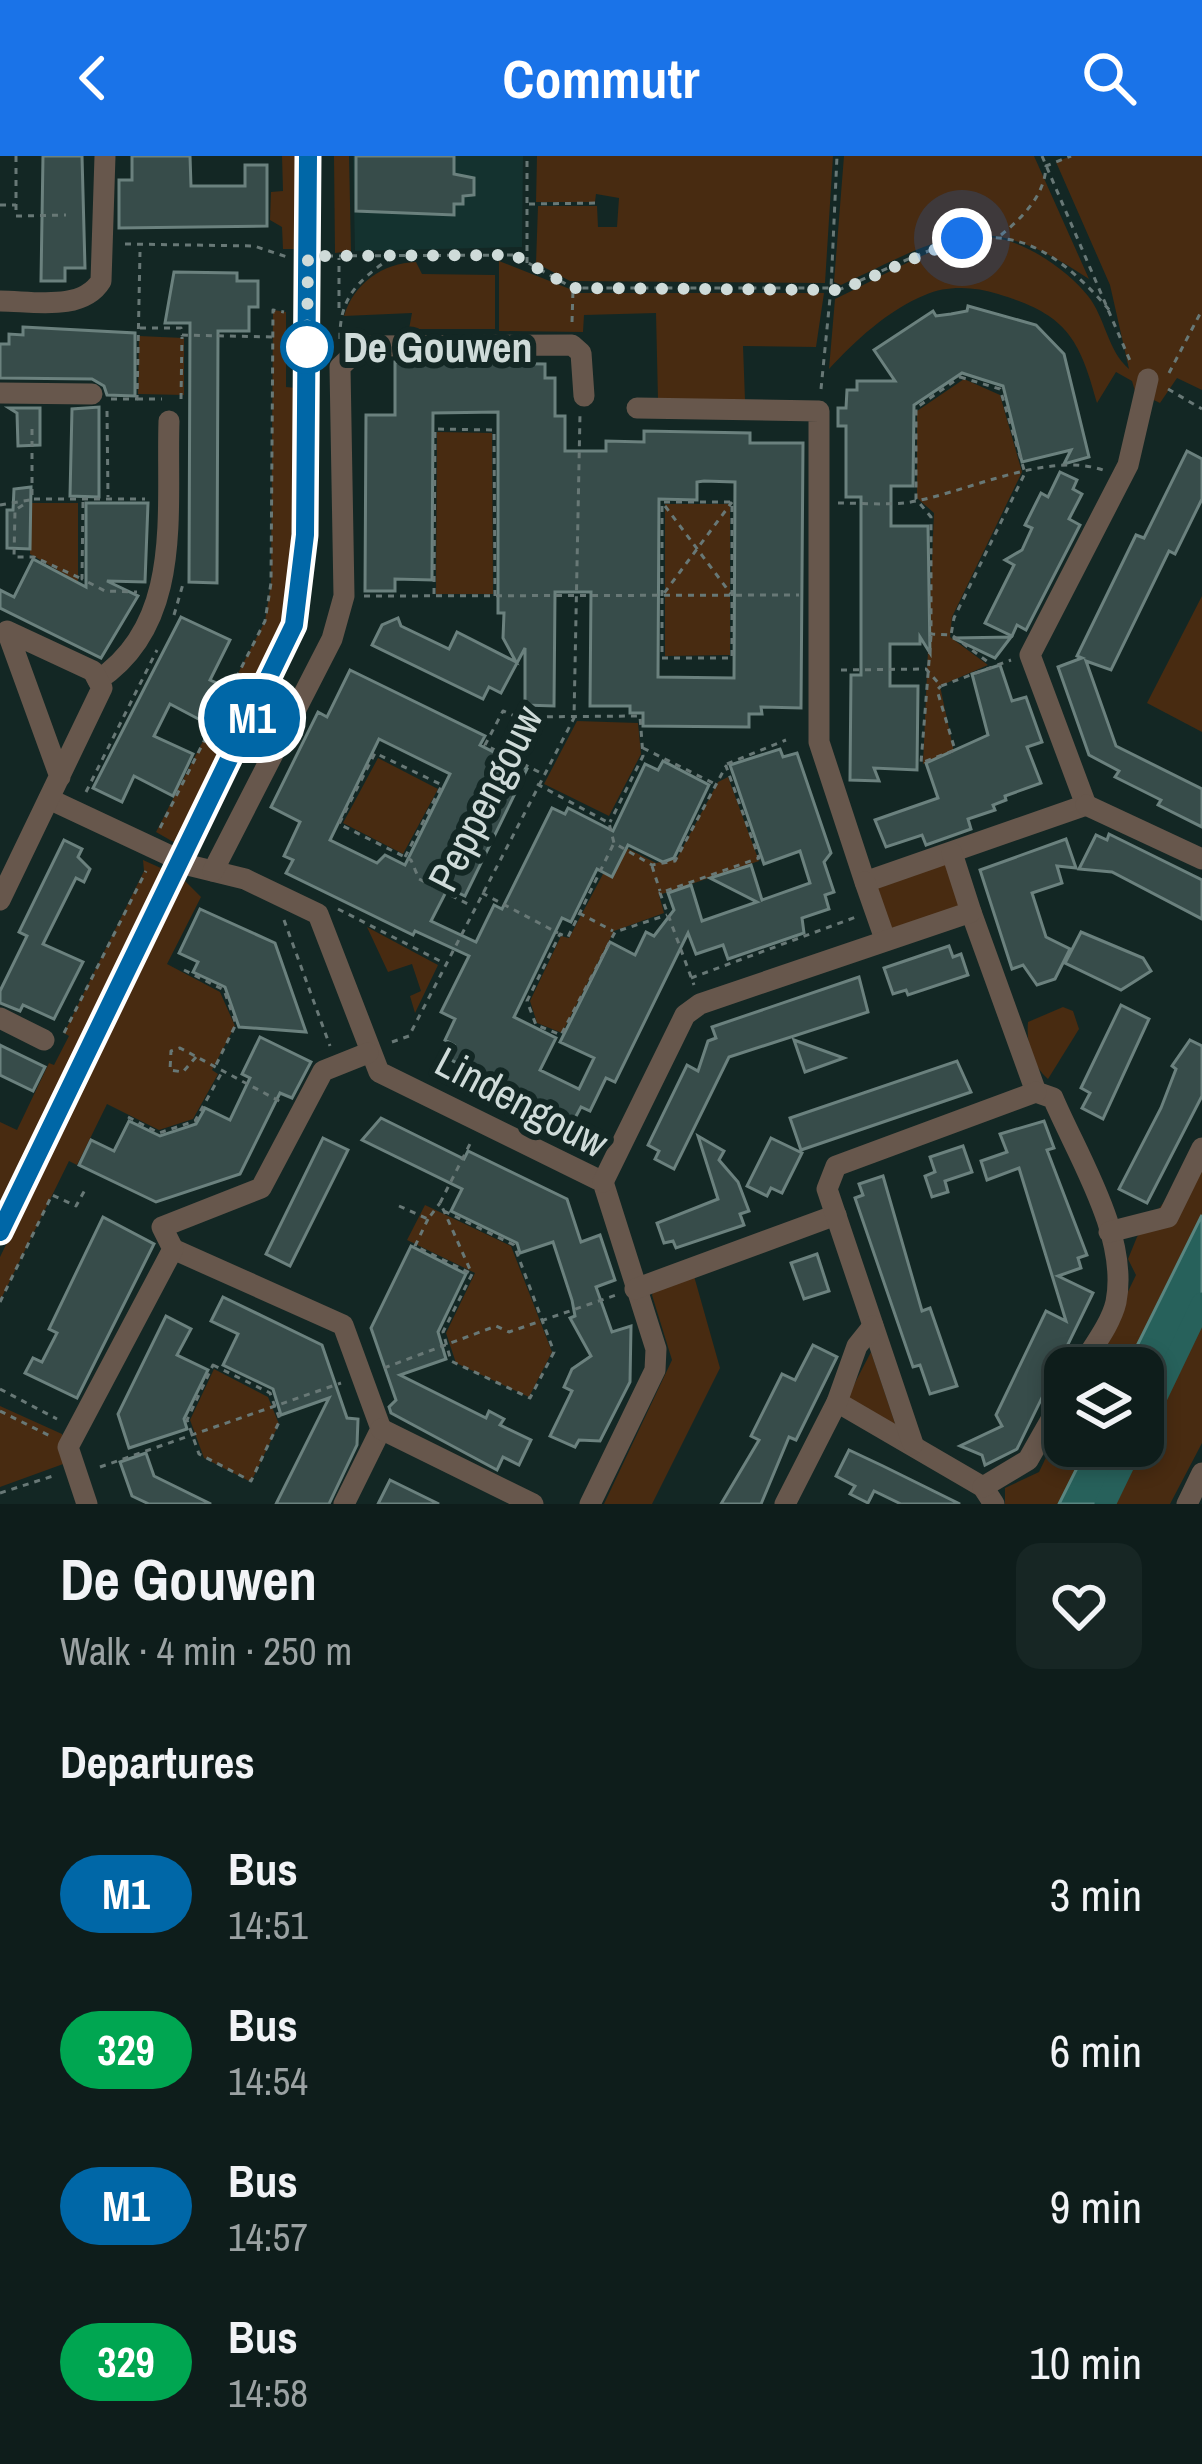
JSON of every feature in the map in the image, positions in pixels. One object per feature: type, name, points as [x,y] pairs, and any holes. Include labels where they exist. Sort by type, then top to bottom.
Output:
[{"type":"street","points":[[0,302],[83,299],[101,281],[105,156]]},
{"type":"street","points":[[0,1232],[284,652],[299,607],[305,535],[308,156]]},
{"type":"street","points":[[213,871],[332,639],[344,596],[340,367],[362,346],[572,345],[581,352],[583,395]]},
{"type":"street","points":[[1154,382],[1122,477],[1030,655],[1086,805],[1202,859]]},
{"type":"street","points":[[0,393],[92,394]]},
{"type":"street","points":[[637,408],[819,411],[819,742],[885,939]]},
{"type":"street","points":[[98,680],[124,662],[162,593],[169,421]]},
{"type":"street","points":[[0,900],[102,688],[93,670],[4,629]]},
{"type":"street","points":[[4,629],[60,776]]},
{"type":"street","points":[[50,799],[182,861],[245,879],[318,914],[368,1053],[323,1071],[261,1188],[162,1227],[173,1250],[343,1325],[380,1429],[533,1504]]},
{"type":"street","points":[[865,882],[1086,805]]},
{"type":"street","points":[[952,853],[1036,1092]]},
{"type":"street","points":[[603,1183],[685,1015],[700,1004],[971,912]]},
{"type":"street","points":[[0,1018],[44,1040]]},
{"type":"street","name":"Lindengouw","points":[[368,1053],[379,1072],[603,1183],[656,1348],[655,1370],[590,1504]]},
{"type":"street","points":[[913,1444],[827,1189],[836,1166],[1036,1092],[1053,1098],[1109,1232],[1118,1271],[1115,1307],[1092,1347]]},
{"type":"street","points":[[1109,1232],[1168,1217],[1202,1148]]},
{"type":"street","points":[[635,1289],[836,1215]]},
{"type":"street","points":[[87,1504],[74,1449],[173,1250]]},
{"type":"street","points":[[785,1504],[837,1402],[856,1346],[873,1326]]},
{"type":"street","points":[[837,1402],[913,1444],[988,1495],[1028,1460],[1044,1432]]},
{"type":"street","points":[[344,1504],[380,1429]]},
{"type":"street","points":[[1187,1504],[1202,1473]]},
{"type":"path","points":[[16,156],[16,216],[66,215]]},
{"type":"path","points":[[527,156],[527,265]]},
{"type":"path","points":[[819,411],[837,156]]},
{"type":"path","points":[[1042,156],[1128,360],[1154,382],[1202,409]]},
{"type":"path","points":[[1046,166],[1071,156]]},
{"type":"path","points":[[998,237],[1031,205],[1046,182],[1046,166]]},
{"type":"path","points":[[527,204],[601,203]]},
{"type":"path","points":[[0,205],[16,205]]},
{"type":"path","points":[[104,247],[254,246],[279,256],[514,255],[573,288],[841,290],[962,238],[998,237],[1048,255],[1091,287],[1111,312]]},
{"type":"path","points":[[108,499],[107,399],[137,399],[140,252]]},
{"type":"path","points":[[339,256],[340,367]]},
{"type":"path","points":[[339,315],[357,283],[394,256]]},
{"type":"path","points":[[572,345],[573,288]]},
{"type":"path","points":[[44,1040],[53,1028],[64,1033],[146,874],[151,847],[265,621],[271,583],[273,310],[286,312]]},
{"type":"path","points":[[1154,382],[1202,310]]},
{"type":"path","points":[[139,328],[182,328],[181,399]]},
{"type":"path","points":[[182,335],[272,337]]},
{"type":"path","points":[[951,635],[1024,473],[1000,389],[960,376],[916,408],[916,499],[931,517],[931,634],[921,763],[955,750],[937,690],[941,686],[991,664],[1030,655]]},
{"type":"path","name":"Peppengouw","points":[[368,1053],[409,1036],[574,718],[583,395]]},
{"type":"path","points":[[32,429],[32,499]]},
{"type":"path","points":[[434,596],[435,429],[494,430],[495,596]]},
{"type":"path","points":[[819,503],[916,499],[1024,473],[1086,464],[1122,477]]},
{"type":"path","points":[[162,593],[105,591],[34,556],[14,556],[15,510],[32,499],[166,499]]},
{"type":"path","points":[[82,579],[83,499]]},
{"type":"path","points":[[662,502],[732,502]]},
{"type":"path","points":[[662,502],[732,596]]},
{"type":"path","points":[[662,502],[662,658],[732,658],[732,502]]},
{"type":"path","points":[[662,596],[732,502]]},
{"type":"path","points":[[0,505],[22,506]]},
{"type":"path","points":[[344,596],[819,595]]},
{"type":"path","points":[[931,634],[951,635],[991,664]]},
{"type":"path","points":[[819,671],[926,668]]},
{"type":"path","points":[[926,668],[941,686]]},
{"type":"path","points":[[480,892],[568,937],[614,843],[609,823],[643,748],[640,716],[518,717],[503,711],[485,745],[541,774]]},
{"type":"path","points":[[614,843],[652,865],[675,861],[726,766],[786,740]]},
{"type":"path","points":[[643,748],[716,785]]},
{"type":"path","points":[[405,857],[442,785],[375,753],[339,824],[405,857],[418,879],[473,906]]},
{"type":"path","points":[[660,893],[759,858],[726,766]]},
{"type":"path","points":[[536,784],[609,823]]},
{"type":"path","points":[[652,865],[700,1004]]},
{"type":"path","points":[[691,978],[875,910]]},
{"type":"path","points":[[579,913],[614,932]]},
{"type":"path","points":[[560,934],[527,1001],[536,1024],[561,1035],[614,932],[668,914]]},
{"type":"path","points":[[284,920],[337,1065]]},
{"type":"path","points":[[184,970],[224,990],[236,1024],[215,1067]]},
{"type":"path","points":[[196,1057],[183,1072],[170,1070],[171,1051],[180,1048],[301,1112]]},
{"type":"path","points":[[128,1117],[159,1133],[195,1121],[223,1071]]},
{"type":"path","points":[[472,1274],[415,1246],[481,1122]]},
{"type":"path","points":[[0,1302],[52,1195],[76,1206],[86,1189]]},
{"type":"path","points":[[440,1203],[472,1274]]},
{"type":"path","points":[[399,1205],[428,1220]]},
{"type":"path","points":[[443,1211],[514,1245],[554,1352],[530,1398],[452,1360],[443,1333],[472,1274]]},
{"type":"path","points":[[213,1365],[270,1394],[275,1406],[280,1420],[251,1480],[199,1454],[187,1420],[213,1365]]},
{"type":"path","points":[[0,1389],[74,1449]]},
{"type":"path","points":[[0,1411],[74,1449]]},
{"type":"path","points":[[0,1492],[74,1449]]},
{"type":"shaded area","points":[[282,156],[296,156],[294,249],[283,249],[282,227],[270,220],[271,192],[283,191]]},
{"type":"shaded area","points":[[334,156],[349,156],[351,251],[335,253]]},
{"type":"shaded area","points":[[353,156],[523,156],[522,247],[355,251]]},
{"type":"shaded area","points":[[537,156],[833,156],[825,283],[570,281],[536,263],[538,206],[597,206],[598,227],[617,227],[619,198],[596,194],[595,202],[536,202]]},
{"type":"shaded area","points":[[844,156],[1034,156],[1089,279],[1020,242],[965,236],[911,252],[841,285],[834,282]]},
{"type":"shaded area","points":[[1071,156],[1202,156],[1202,390],[1177,378],[1160,403],[1135,391],[1132,381],[1116,372],[1097,403],[1075,344],[1054,320],[1021,302],[971,289],[943,290],[911,301],[873,327],[829,369],[835,299],[939,249],[989,237],[1021,245],[1078,285],[1094,304],[1116,353],[1129,369],[1110,285],[1056,162]]},
{"type":"shaded area","points":[[499,261],[580,293],[824,293],[816,347],[743,346],[745,400],[658,400],[656,313],[584,315],[583,332],[499,331]]},
{"type":"shaded area","points":[[416,262],[422,274],[495,275],[495,329],[409,329],[412,313],[344,316],[371,277],[392,266]]},
{"type":"shaded area","points":[[273,310],[286,312],[286,387],[297,388],[289,609],[177,844],[156,832],[265,621],[271,583]]},
{"type":"shaded area","points":[[139,336],[184,338],[184,395],[138,394]]},
{"type":"shaded area","points":[[964,379],[1000,395],[1022,472],[952,617],[950,637],[988,665],[940,686],[954,752],[923,764],[934,513],[917,498],[917,411]]},
{"type":"shaded area","points":[[437,432],[492,433],[493,594],[436,594]]},
{"type":"shaded area","points":[[30,503],[78,503],[78,582],[30,554]]},
{"type":"shaded area","points":[[665,504],[730,504],[730,655],[665,656]]},
{"type":"shaded area","points":[[1202,596],[1202,732],[1147,703]]},
{"type":"shaded area","points":[[577,721],[638,723],[641,754],[609,816],[544,784]]},
{"type":"shaded area","points":[[378,758],[438,789],[403,854],[343,823]]},
{"type":"shaded area","points":[[728,777],[759,861],[659,895],[664,913],[614,931],[562,1033],[537,1023],[530,1001],[561,936],[569,938],[619,844],[656,863],[677,858],[718,782]]},
{"type":"shaded area","points":[[143,860],[163,869],[0,1202],[0,1122],[17,1130],[49,1063],[54,1065],[69,1036],[64,1033],[144,871]]},
{"type":"shaded area","points":[[947,863],[961,907],[889,931],[874,887]]},
{"type":"shaded area","points":[[184,880],[201,897],[167,964],[220,992],[235,1026],[212,1070],[218,1074],[193,1119],[159,1130],[107,1104],[77,1165],[69,1161],[0,1301],[0,1257]]},
{"type":"shaded area","points":[[367,927],[438,965],[415,1013],[410,996],[421,991],[412,964],[388,972]]},
{"type":"shaded area","points":[[1063,1007],[1073,1011],[1079,1029],[1048,1079],[1031,1053],[1028,1022]]},
{"type":"shaded area","points":[[1202,1153],[1202,1215],[1136,1347],[1101,1347],[1136,1275],[1128,1259],[1137,1237]]},
{"type":"shaded area","points":[[425,1205],[511,1246],[552,1352],[529,1397],[456,1363],[446,1333],[475,1273],[407,1240]]},
{"type":"shaded area","points":[[694,1276],[720,1368],[652,1504],[604,1504],[672,1360],[652,1295],[655,1289]]},
{"type":"shaded area","points":[[1202,1302],[1202,1443],[1170,1504],[1102,1504],[1120,1467],[1164,1467],[1164,1379]]},
{"type":"shaded area","points":[[871,1352],[896,1426],[847,1398]]},
{"type":"shaded area","points":[[214,1369],[268,1397],[279,1424],[251,1482],[204,1458],[190,1420]]},
{"type":"shaded area","points":[[0,1406],[62,1434],[66,1463],[0,1487]]},
{"type":"shaded area","points":[[1044,1462],[1044,1467],[1078,1467],[1059,1504],[1005,1504],[1005,1488],[1039,1472]]},
{"type":"water","points":[[1202,1215],[1202,1302],[1164,1379],[1164,1347],[1136,1347]]},
{"type":"water","points":[[1078,1467],[1120,1467],[1102,1504],[1059,1504]]},
{"type":"building","points":[[43,156],[82,156],[85,268],[65,268],[65,281],[41,281]]},
{"type":"building","points":[[132,156],[190,156],[191,186],[245,186],[245,165],[267,165],[267,226],[119,228],[119,180],[132,180]]},
{"type":"building","points":[[356,156],[454,156],[454,174],[474,178],[474,195],[463,196],[463,204],[454,204],[454,215],[356,211]]},
{"type":"building","points":[[174,272],[237,273],[237,281],[258,281],[258,307],[249,307],[249,331],[218,331],[217,583],[189,582],[190,323],[165,323]]},
{"type":"building","points":[[968,306],[1036,325],[1064,354],[1089,457],[1064,464],[1071,450],[1022,462],[1003,386],[962,373],[914,405],[913,486],[891,486],[891,526],[928,526],[930,653],[920,637],[920,644],[890,644],[890,686],[918,686],[917,770],[874,768],[879,781],[850,780],[851,675],[861,675],[861,497],[846,497],[846,426],[838,426],[838,408],[846,408],[847,390],[857,390],[857,381],[895,381],[874,350],[933,311],[936,316],[951,314],[967,311]]},
{"type":"building","points":[[23,327],[135,333],[135,396],[107,395],[104,386],[92,379],[0,378],[0,344],[9,344],[9,334],[23,335]]},
{"type":"building","points":[[395,362],[545,364],[545,378],[555,378],[555,416],[565,416],[565,451],[606,451],[606,441],[644,442],[644,431],[750,433],[750,443],[803,443],[801,708],[761,707],[762,714],[749,714],[749,727],[643,726],[643,713],[630,713],[630,706],[590,706],[591,592],[555,592],[554,706],[525,705],[525,648],[501,693],[489,687],[483,699],[372,645],[382,625],[398,618],[401,626],[449,649],[457,632],[516,662],[503,638],[504,613],[498,613],[498,412],[433,413],[432,580],[395,579],[395,591],[365,591],[366,415],[395,415]],"holes":[[[697,482],[735,482],[734,678],[658,677],[659,499],[697,500]]]},
{"type":"building","points":[[99,407],[99,497],[70,496],[72,409]]},
{"type":"building","points":[[9,408],[40,408],[40,445],[18,446],[17,413]]},
{"type":"building","points":[[1187,451],[1202,459],[1202,499],[1175,554],[1169,551],[1111,670],[1086,661],[1116,746],[1202,789],[1202,827],[1158,805],[1161,800],[1115,777],[1119,771],[1089,755],[1058,667],[1082,658],[1077,656],[1136,535],[1144,538]]},
{"type":"building","points":[[1060,472],[1077,480],[1073,489],[1082,494],[1069,519],[1080,525],[1026,630],[1017,625],[1012,636],[985,623],[1014,565],[1005,560],[1022,550],[1032,528],[1025,525],[1041,493],[1048,497]]},
{"type":"building","points":[[31,487],[30,549],[7,548],[7,510],[13,510],[14,489]]},
{"type":"building","points":[[86,503],[148,503],[145,582],[107,581],[138,596],[101,658],[0,608],[0,590],[14,597],[33,559],[86,587]]},
{"type":"building","points":[[181,617],[230,640],[210,680],[226,687],[208,724],[170,704],[154,736],[193,754],[173,796],[134,776],[122,802],[93,788]]},
{"type":"building","points":[[1011,637],[995,658],[953,638]]},
{"type":"building","points":[[1000,665],[1012,701],[1026,697],[1042,742],[1027,747],[1041,783],[1005,796],[1006,800],[993,805],[995,810],[968,819],[971,829],[926,845],[922,835],[886,847],[875,820],[938,798],[926,763],[988,735],[972,674]]},
{"type":"building","points":[[350,670],[485,736],[480,745],[527,769],[465,896],[448,888],[431,921],[476,942],[494,905],[502,909],[552,808],[565,814],[568,808],[613,831],[645,764],[658,770],[663,761],[709,785],[674,858],[663,862],[628,845],[612,877],[597,869],[571,922],[562,918],[514,1017],[556,1038],[540,1070],[579,1089],[594,1058],[560,1042],[610,942],[635,955],[646,932],[654,936],[674,910],[668,893],[691,885],[702,921],[757,902],[710,878],[751,865],[762,900],[810,883],[800,851],[764,864],[730,765],[780,749],[783,757],[797,753],[831,853],[824,862],[834,892],[825,895],[829,909],[802,918],[804,933],[728,959],[723,945],[696,954],[688,933],[615,1082],[606,1078],[590,1111],[581,1107],[574,1120],[447,1058],[454,1045],[445,1040],[455,1019],[441,1012],[469,956],[415,931],[413,935],[286,873],[293,860],[284,856],[300,822],[271,807],[318,712],[327,717]],"holes":[[[379,739],[450,774],[405,865],[385,855],[377,863],[330,840]]]},
{"type":"building","points":[[1109,834],[1202,880],[1202,919],[1112,872],[1079,869],[1096,835],[1107,840]]},
{"type":"building","points":[[1066,839],[1076,868],[1057,866],[1062,883],[1032,893],[1046,937],[1070,949],[1055,979],[1037,985],[1023,965],[1012,969],[980,870]]},
{"type":"building","points":[[64,840],[82,849],[78,857],[90,869],[84,882],[76,878],[43,944],[83,962],[54,1019],[23,1005],[20,1011],[0,1003],[0,991],[27,936],[19,932]]},
{"type":"building","points":[[200,909],[275,943],[306,1032],[239,1027],[225,987],[193,972],[198,962],[179,953]]},
{"type":"building","points":[[1081,932],[1143,958],[1151,971],[1121,990],[1065,963]]},
{"type":"building","points":[[949,946],[953,957],[961,954],[968,975],[908,995],[906,990],[893,994],[884,968]]},
{"type":"building","points":[[859,977],[868,1012],[729,1057],[674,1169],[655,1159],[659,1151],[648,1145],[687,1065],[698,1071],[708,1041],[716,1038],[712,1027]]},
{"type":"building","points":[[1121,1005],[1149,1019],[1103,1119],[1082,1108],[1090,1093],[1081,1088]]},
{"type":"building","points":[[260,1037],[311,1062],[292,1098],[280,1093],[240,1174],[156,1202],[79,1165],[91,1140],[114,1151],[129,1121],[160,1136],[196,1124],[205,1108],[230,1120],[250,1078],[242,1074]]},
{"type":"building","points":[[794,1040],[844,1058],[805,1072]]},
{"type":"building","points":[[1190,1040],[1202,1046],[1202,1096],[1147,1203],[1119,1189],[1161,1108],[1176,1069],[1172,1066]]},
{"type":"building","points":[[0,1045],[45,1067],[33,1091],[0,1075]]},
{"type":"building","points":[[957,1061],[971,1092],[801,1150],[790,1118]]},
{"type":"building","points":[[381,1118],[464,1159],[468,1151],[567,1199],[581,1242],[600,1235],[615,1280],[596,1287],[612,1332],[631,1326],[630,1382],[600,1441],[579,1440],[575,1447],[550,1436],[572,1391],[564,1387],[572,1369],[591,1356],[570,1318],[575,1316],[572,1300],[553,1242],[520,1253],[517,1243],[451,1211],[462,1189],[362,1140]]},
{"type":"building","points":[[1044,1121],[1054,1148],[1047,1150],[1087,1255],[1078,1258],[1081,1268],[1058,1276],[1093,1293],[1067,1347],[1044,1347],[1044,1394],[1017,1449],[985,1465],[982,1455],[960,1446],[1002,1426],[996,1415],[1046,1311],[1066,1321],[1019,1168],[987,1180],[981,1161],[1007,1152],[1000,1134]]},
{"type":"building","points":[[698,1136],[724,1151],[719,1160],[738,1182],[749,1211],[740,1214],[744,1225],[676,1248],[673,1241],[664,1243],[657,1223],[718,1199]]},
{"type":"building","points":[[323,1138],[348,1150],[290,1266],[266,1254]]},
{"type":"building","points":[[771,1138],[802,1153],[782,1193],[771,1188],[767,1196],[747,1186]]},
{"type":"building","points":[[963,1146],[972,1172],[945,1181],[948,1192],[932,1197],[925,1176],[935,1172],[930,1157]]},
{"type":"building","points":[[883,1176],[922,1311],[930,1308],[957,1386],[930,1394],[920,1365],[913,1367],[855,1198],[863,1195],[859,1184]]},
{"type":"building","points":[[103,1217],[154,1244],[77,1398],[25,1373],[33,1358],[42,1362],[57,1333],[49,1329]]},
{"type":"building","points":[[411,1246],[466,1274],[438,1332],[446,1359],[400,1375],[486,1418],[489,1411],[504,1419],[500,1425],[531,1440],[519,1465],[503,1457],[497,1470],[391,1413],[389,1407],[396,1400],[371,1328]]},
{"type":"building","points":[[817,1254],[829,1291],[804,1299],[791,1263]]},
{"type":"building","points":[[223,1297],[322,1345],[347,1418],[358,1419],[357,1445],[329,1504],[276,1504],[329,1398],[281,1415],[273,1389],[223,1365],[238,1334],[211,1321]]},
{"type":"building","points":[[166,1316],[191,1329],[177,1355],[208,1370],[184,1419],[187,1429],[129,1448],[118,1414]]},
{"type":"building","points":[[813,1345],[837,1357],[796,1440],[789,1437],[761,1504],[721,1504],[759,1440],[751,1436],[782,1374],[795,1380]]},
{"type":"building","points":[[849,1450],[960,1504],[901,1504],[874,1491],[868,1503],[850,1494],[855,1486],[836,1476]]},
{"type":"building","points":[[146,1453],[154,1476],[211,1504],[149,1504],[132,1496],[120,1462]]},
{"type":"building","points":[[390,1480],[439,1504],[378,1504]]},
{"type":"waterway","points":[[1164,1382],[1202,1303]]},
{"type":"waterway","points":[[1105,1504],[1123,1467]]},
{"type":"bus line","name":"M1","points":[[0,1232],[294,625],[304,580],[308,156]]},
{"type":"place","name":"De Gouwen","points":[[307,347]]},
{"type":"route","points":[[307,347],[308,256],[514,255],[573,288],[841,290],[962,238]]}]
